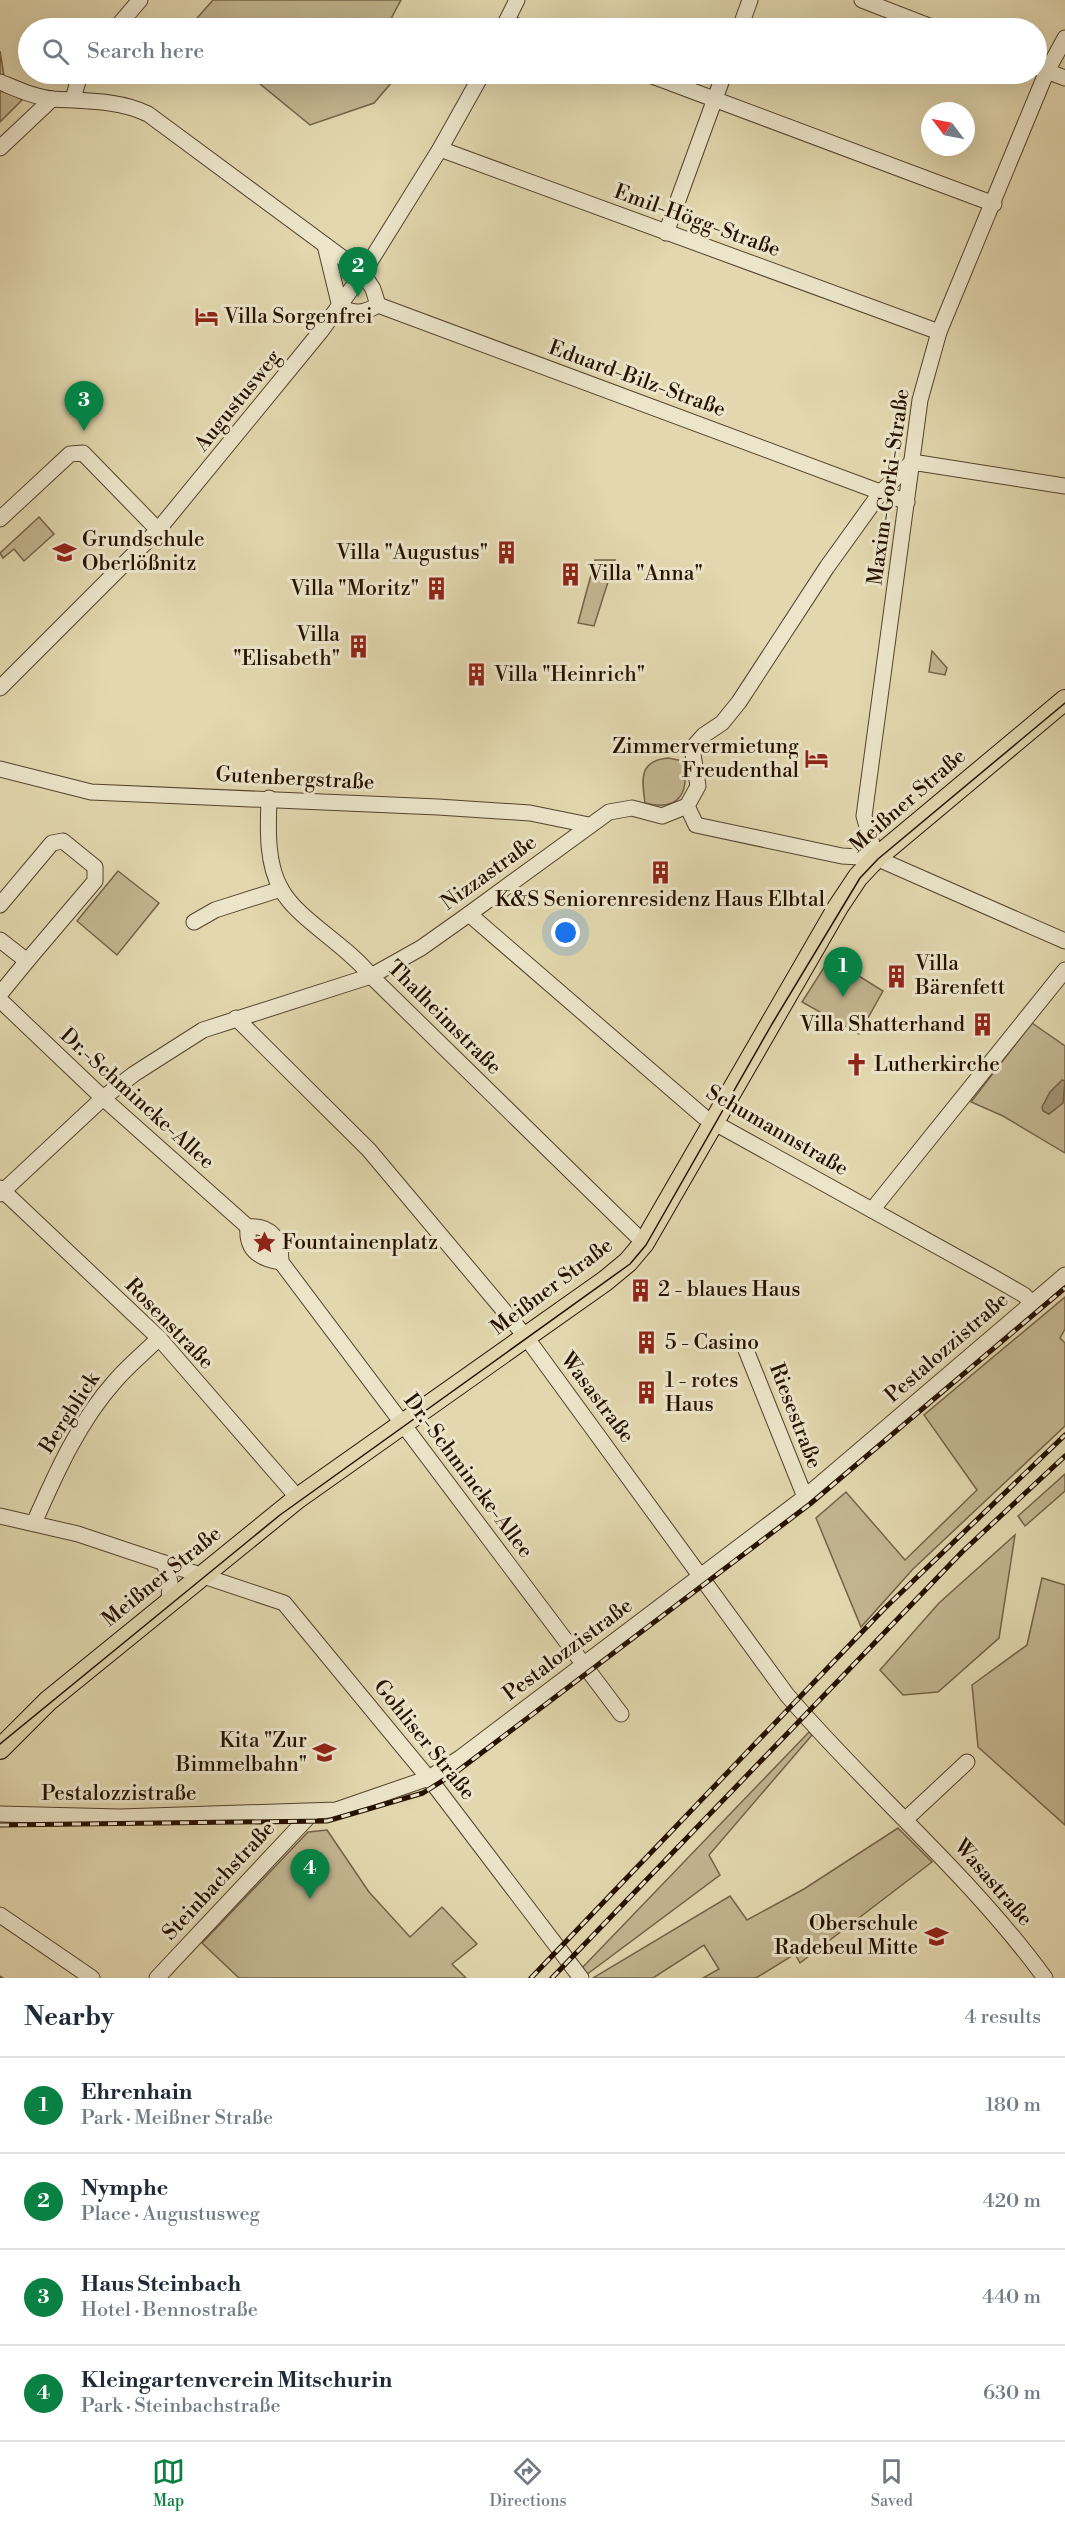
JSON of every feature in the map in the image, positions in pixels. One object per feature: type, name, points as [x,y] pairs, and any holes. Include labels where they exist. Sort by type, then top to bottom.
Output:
[{"type":"main road","name":"Meißner Straße","points":[[0,1734],[48,1701],[298,1498],[619,1270],[644,1243],[847,891],[876,858],[1065,700]]},
{"type":"main road","name":"Meißner Straße","points":[[0,1749],[48,1701]]},
{"type":"street","points":[[125,18],[140,0]]},
{"type":"street","points":[[508,18],[517,0]]},
{"type":"street","points":[[744,18],[750,0]]},
{"type":"street","points":[[862,0],[908,18]]},
{"type":"street","name":"Maxim-Gorki-Straße","points":[[1047,62],[1065,38]]},
{"type":"street","points":[[1047,71],[1065,78]]},
{"type":"street","points":[[0,82],[28,94],[51,99],[73,99],[132,107],[148,114],[363,273],[373,289],[378,305],[367,312],[355,314],[340,307],[325,245]]},
{"type":"street","points":[[73,99],[77,84]]},
{"type":"street","name":"Augustusweg","points":[[0,688],[158,530],[275,390],[340,307],[363,273],[440,149],[476,84]]},
{"type":"street","points":[[675,84],[994,204]]},
{"type":"street","points":[[666,233],[720,84]]},
{"type":"street","name":"Maxim-Gorki-Straße","points":[[876,858],[864,816],[920,400],[939,332],[994,204],[1037,84]]},
{"type":"street","points":[[0,148],[51,99]]},
{"type":"street","name":"Emil-Högg-Straße","points":[[440,149],[939,332]]},
{"type":"street","name":"Eduard-Bilz-Straße","points":[[378,305],[907,502]]},
{"type":"street","points":[[0,519],[70,454],[76,452],[83,453],[158,530]]},
{"type":"street","points":[[662,816],[687,806],[698,786],[693,754],[696,744],[704,735],[723,723],[827,567],[881,492],[912,462],[1065,486]]},
{"type":"street","name":"Gutenbergstraße","points":[[0,769],[91,792],[269,798],[530,813],[589,825]]},
{"type":"street","name":"Thalheimstraße","points":[[269,798],[271,858],[281,889],[298,909],[359,961],[370,976],[644,1243]]},
{"type":"street","points":[[687,806],[696,825]]},
{"type":"street","name":"Nizzastraße","points":[[1,1191],[103,1098],[134,1074],[203,1030],[236,1018],[306,999],[370,976],[421,948],[609,812],[632,808],[662,816]]},
{"type":"street","points":[[662,816],[842,856],[876,858],[1065,941]]},
{"type":"street","points":[[0,905],[52,843],[63,841],[95,867],[95,881],[0,993]]},
{"type":"street","points":[[194,922],[215,910],[281,889]]},
{"type":"street","name":"Schumannstraße","points":[[469,914],[713,1122],[1024,1295],[1032,1303]]},
{"type":"street","points":[[0,940],[27,961]]},
{"type":"street","points":[[872,1210],[1065,970]]},
{"type":"street","name":"Dr.-Schmincke-Allee","points":[[0,1000],[103,1098],[248,1227],[264,1227],[274,1234],[281,1246],[281,1262],[621,1714]]},
{"type":"street","name":"Wasastraße","points":[[236,1018],[369,1150],[526,1337],[787,1695],[816,1728],[963,1878],[1043,1977]]},
{"type":"street","name":"Rosenstraße","points":[[1,1191],[159,1338],[298,1498]]},
{"type":"street","name":"Dr.-Schmincke-Allee","points":[[248,1227],[249,1242],[254,1252],[266,1260],[281,1262]]},
{"type":"street","name":"Pestalozzistraße","points":[[0,1814],[120,1817],[312,1813],[359,1804],[429,1779],[703,1577],[805,1497],[1065,1275]]},
{"type":"street","name":"Bergblick","points":[[34,1523],[57,1470],[82,1428],[116,1381],[159,1338]]},
{"type":"street","name":"Riesestraße","points":[[746,1350],[805,1497]]},
{"type":"street","name":"Gohliser Straße","points":[[0,1515],[78,1534],[284,1603],[429,1779],[581,1978]]},
{"type":"street","points":[[164,1563],[170,1582],[169,1602]]},
{"type":"street","points":[[906,1819],[967,1762]]},
{"type":"street","name":"Steinbachstraße","points":[[157,1978],[312,1813]]},
{"type":"street","points":[[0,1916],[92,1978]]},
{"type":"shaded area","points":[[213,0],[401,0],[391,18],[197,18]]},
{"type":"shaded area","points":[[0,51],[6,88],[22,100],[0,122]]},
{"type":"shaded area","points":[[260,84],[390,84],[374,103],[310,125]]},
{"type":"shaded area","points":[[39,517],[54,534],[24,561],[14,549],[3,558],[0,553]]},
{"type":"shaded area","points":[[595,560],[615,560],[594,626],[578,623]]},
{"type":"shaded area","points":[[932,651],[947,668],[945,675],[929,672]]},
{"type":"shaded area","points":[[668,758],[683,761],[685,782],[680,797],[667,805],[645,803],[643,779],[647,767],[658,760]]},
{"type":"shaded area","points":[[118,871],[159,903],[117,955],[77,921]]},
{"type":"shaded area","points":[[830,958],[883,991],[859,1034],[802,1002]]},
{"type":"shaded area","points":[[1032,1023],[1065,1046],[1065,1153],[1003,1116],[971,1102]]},
{"type":"shaded area","points":[[1062,1080],[1065,1081],[1063,1103],[1049,1114],[1043,1111],[1042,1107],[1050,1092]]},
{"type":"shaded area","points":[[1065,1297],[1065,1329],[1060,1338],[1065,1343],[1065,1426],[913,1569],[861,1627],[816,1518],[846,1492],[905,1560],[977,1490],[924,1415]]},
{"type":"shaded area","points":[[1065,1474],[1065,1491],[1025,1526],[1018,1516]]},
{"type":"shaded area","points":[[1015,1535],[999,1638],[938,1692],[903,1695],[880,1670],[939,1603]]},
{"type":"shaded area","points":[[1042,1578],[1065,1585],[1065,1825],[978,1747],[972,1685],[1027,1645]]},
{"type":"shaded area","points":[[809,1732],[812,1735],[709,1855],[720,1875],[586,1975],[581,1969]]},
{"type":"shaded area","points":[[898,1828],[932,1862],[800,1963],[795,1954],[756,1978],[703,1978],[719,1969],[704,1945],[653,1978],[593,1978],[730,1896],[747,1920],[804,1889]]},
{"type":"shaded area","points":[[327,1830],[369,1892],[410,1937],[442,1907],[477,1944],[452,1964],[466,1978],[239,1978],[202,1943],[308,1832]]},
{"type":"tram line","points":[[0,1744],[280,1515],[630,1264],[646,1245],[772,1024],[860,878],[878,859],[1065,703]]},
{"type":"railway","points":[[0,1825],[327,1821],[423,1793],[455,1773],[810,1504],[1065,1288]]},
{"type":"railway","points":[[531,1978],[884,1609],[1065,1435]]},
{"type":"railway","points":[[552,1978],[962,1552],[1065,1456]]},
{"type":"place","name":"Nymphe","points":[[358,297]]},
{"type":"place","name":"Villa Sorgenfrei","points":[[206,317]]},
{"type":"place","name":"Haus Steinbach","points":[[84,431]]},
{"type":"place","name":"Grundschule Oberlößnitz","points":[[64,552]]},
{"type":"place","name":"Villa \"Augustus\"","points":[[506,553]]},
{"type":"place","name":"Villa \"Anna\"","points":[[570,574]]},
{"type":"place","name":"Villa \"Moritz\"","points":[[437,589]]},
{"type":"place","name":"Villa \"Elisabeth\"","points":[[358,647]]},
{"type":"place","name":"Villa \"Heinrich\"","points":[[476,675]]},
{"type":"place","name":"Zimmervermietung Freudenthal","points":[[817,759]]},
{"type":"place","name":"K&S Seniorenresidenz Haus Elbtal","points":[[660,872]]},
{"type":"place","name":"Villa Bärenfett","points":[[897,976]]},
{"type":"place","name":"Ehrenhain","points":[[843,997]]},
{"type":"place","name":"Villa Shatterhand","points":[[983,1025]]},
{"type":"place","name":"Lutherkirche","points":[[856,1065]]},
{"type":"place","name":"Fountainenplatz","points":[[264,1243]]},
{"type":"place","name":"2 - blaues Haus","points":[[640,1290]]},
{"type":"place","name":"5 - Casino","points":[[647,1343]]},
{"type":"place","name":"1 - rotes Haus","points":[[647,1393]]},
{"type":"place","name":"Kita \"Zur Bimmelbahn\"","points":[[325,1753]]},
{"type":"place","name":"Kleingartenverein Mitschurin","points":[[310,1899]]},
{"type":"place","name":"Oberschule Radebeul Mitte","points":[[936,1936]]}]
